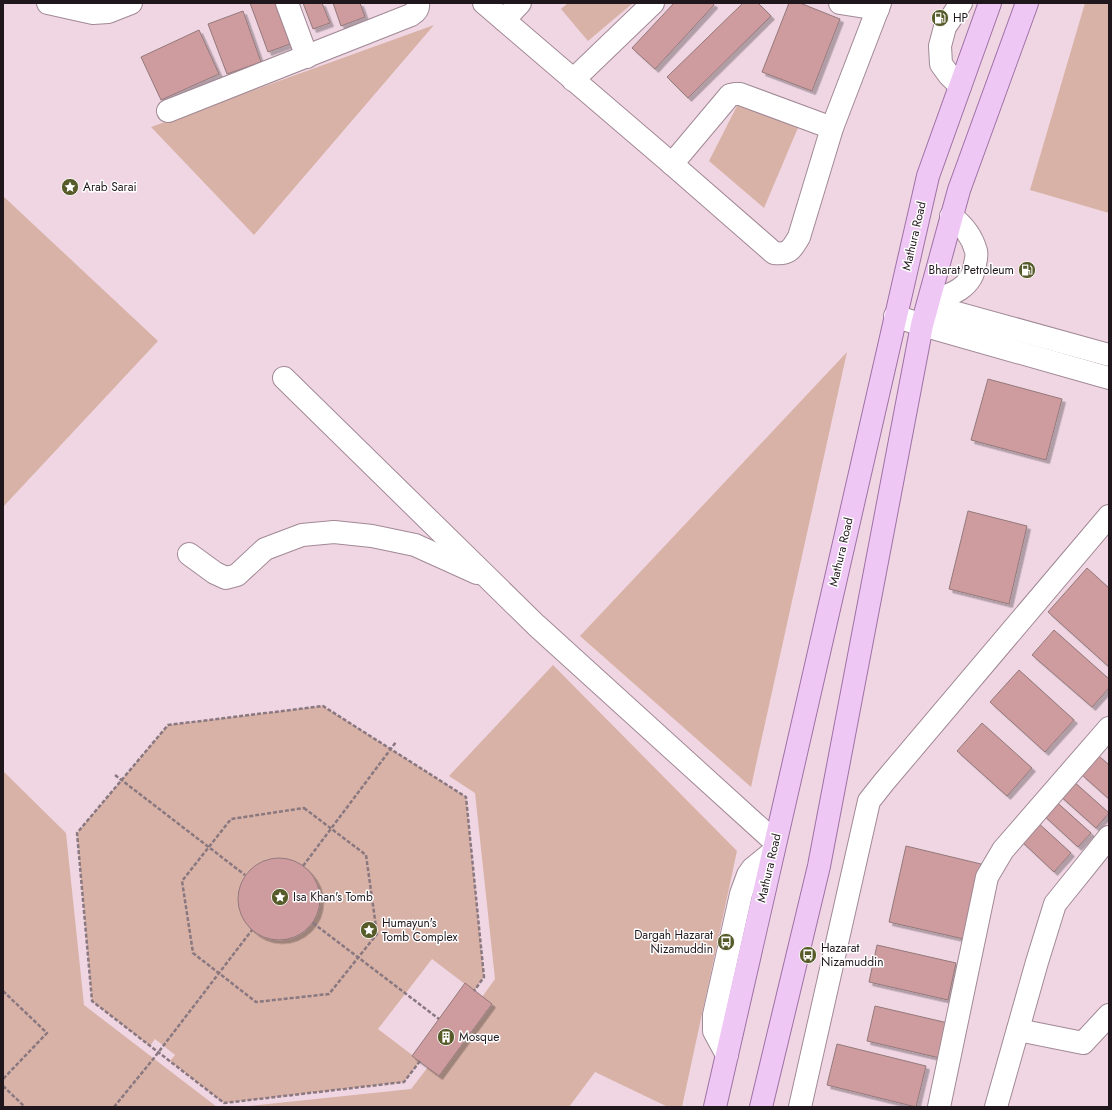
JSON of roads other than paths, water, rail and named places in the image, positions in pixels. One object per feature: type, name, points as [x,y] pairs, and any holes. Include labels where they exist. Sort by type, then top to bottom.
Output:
[{"type":"main road","name":"Mathura Road","points":[[715,1107],[928,176],[990,3]]},
{"type":"main road","points":[[760,1107],[818,866],[927,309],[958,190],[1027,3]]},
{"type":"street","points":[[48,3],[93,13],[106,8],[131,3]]},
{"type":"street","points":[[287,3],[307,57]]},
{"type":"street","points":[[168,111],[411,15],[416,12],[418,3]]},
{"type":"street","points":[[484,3],[774,253],[781,254],[788,252],[799,237],[832,128],[879,6],[840,3]]},
{"type":"street","points":[[504,20],[520,3]]},
{"type":"street","points":[[573,80],[653,3]]},
{"type":"street","points":[[960,86],[941,64],[940,46],[945,27],[961,3]]},
{"type":"street","points":[[672,164],[730,95],[734,94],[740,94],[832,128]]},
{"type":"street","points":[[927,309],[940,298],[963,287],[974,272],[977,253],[971,238],[962,224],[952,216]]},
{"type":"street","points":[[927,309],[1109,378]]},
{"type":"street","points":[[895,316],[927,309],[1109,355]]},
{"type":"street","points":[[284,378],[536,625],[774,847]]},
{"type":"street","points":[[800,1107],[800,1100],[868,801],[1109,516]]},
{"type":"street","points":[[189,554],[215,573],[226,578],[237,575],[266,549],[302,535],[334,532],[372,536],[415,545],[490,579]]},
{"type":"street","points":[[939,1107],[987,878],[1003,850],[1109,728]]},
{"type":"street","points":[[996,1107],[1055,904],[1109,837]]},
{"type":"street","points":[[1018,1030],[1083,1044],[1109,1015]]},
{"type":"place","name":"HP","points":[[940,18]]},
{"type":"place","name":"Arab Sarai","points":[[70,187]]},
{"type":"place","name":"Bharat Petroleum","points":[[1027,270]]},
{"type":"place","name":"Isa Khan's Tomb","points":[[280,897]]},
{"type":"place","name":"Humayun's Tomb Complex","points":[[369,930]]},
{"type":"place","name":"Dargah Hazarat Nizamuddin","points":[[726,942]]},
{"type":"place","name":"Hazarat Nizamuddin","points":[[808,955]]},
{"type":"place","name":"Mosque","points":[[446,1037]]}]
